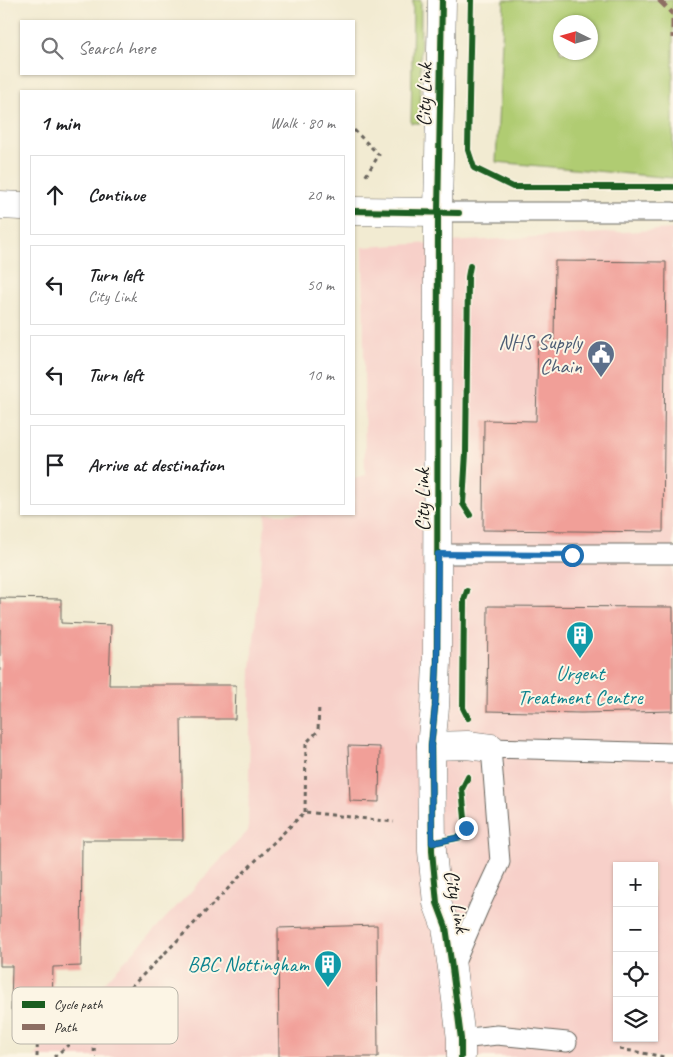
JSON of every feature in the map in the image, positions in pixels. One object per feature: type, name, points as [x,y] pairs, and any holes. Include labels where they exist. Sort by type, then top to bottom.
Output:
[{"type":"street","name":"City Link","points":[[442,0],[438,212],[437,662],[431,746],[431,821],[437,902],[446,927],[461,1048]]},
{"type":"street","points":[[0,205],[20,206]]},
{"type":"street","points":[[355,211],[438,212]]},
{"type":"street","points":[[431,746],[467,745],[491,748]]},
{"type":"lane","points":[[438,212],[673,212]]},
{"type":"lane","points":[[438,554],[673,554]]},
{"type":"lane","points":[[452,968],[500,862],[491,748],[673,753]]},
{"type":"lane","points":[[461,1048],[497,1035],[567,1042]]},
{"type":"path","points":[[355,131],[379,155],[364,180]]},
{"type":"path","points":[[130,987],[305,812],[306,743],[318,731],[318,705]]},
{"type":"path","points":[[305,812],[394,822]]},
{"type":"path","points":[[37,1044],[37,1057]]},
{"type":"path","points":[[54,1057],[69,1044]]},
{"type":"path","points":[[94,1044],[94,1057]]},
{"type":"path","points":[[620,1050],[665,1057]]},
{"type":"shaded area","points":[[673,229],[673,1057],[34,1057],[46,1044],[178,1044],[178,987],[100,987],[248,831],[251,669],[266,515],[355,515],[355,478],[365,475],[363,247]]},
{"type":"green space","points":[[413,0],[421,0],[420,123],[411,123]]},
{"type":"green space","points":[[504,0],[673,0],[673,178],[496,162]]},
{"type":"building","name":"NHS Supply Chain","points":[[555,261],[666,262],[663,532],[483,530],[484,420],[536,421],[538,342],[554,342]]},
{"type":"building","points":[[0,598],[61,599],[61,623],[111,625],[109,685],[236,685],[235,719],[181,719],[183,840],[82,840],[81,966],[53,967],[53,987],[12,987],[11,1010],[12,966],[0,966]]},
{"type":"building","name":"Urgent Treatment Centre","points":[[488,606],[673,607],[673,711],[581,713],[487,711]]},
{"type":"building","points":[[348,746],[380,747],[379,802],[350,801]]},
{"type":"building","name":"BBC Nottingham","points":[[377,925],[378,1057],[279,1057],[278,928]]},
{"type":"marked path","points":[[659,0],[673,14]]},
{"type":"marked path","points":[[673,19],[673,38]]},
{"type":"cycle path","points":[[442,0],[438,212],[437,662],[431,746],[432,851],[437,903],[446,927],[452,968],[461,1039],[461,1057]]},
{"type":"cycle path","points":[[471,0],[468,150],[474,168],[513,187],[673,187]]},
{"type":"cycle path","points":[[355,211],[459,213]]},
{"type":"cycle path","points":[[470,266],[468,277],[466,452],[463,504],[470,515]]},
{"type":"cycle path","points":[[467,591],[464,600],[463,708],[468,718]]},
{"type":"cycle path","points":[[432,843],[461,837],[466,828],[462,789],[468,777]]},
{"type":"place","name":"NHS Supply Chain","points":[[601,378]]},
{"type":"place","name":"Urgent Treatment Centre","points":[[580,659]]},
{"type":"place","name":"BBC Nottingham","points":[[328,988]]},
{"type":"route","points":[[466,828],[461,837],[432,843],[431,746],[437,662],[438,554],[572,555]]}]
